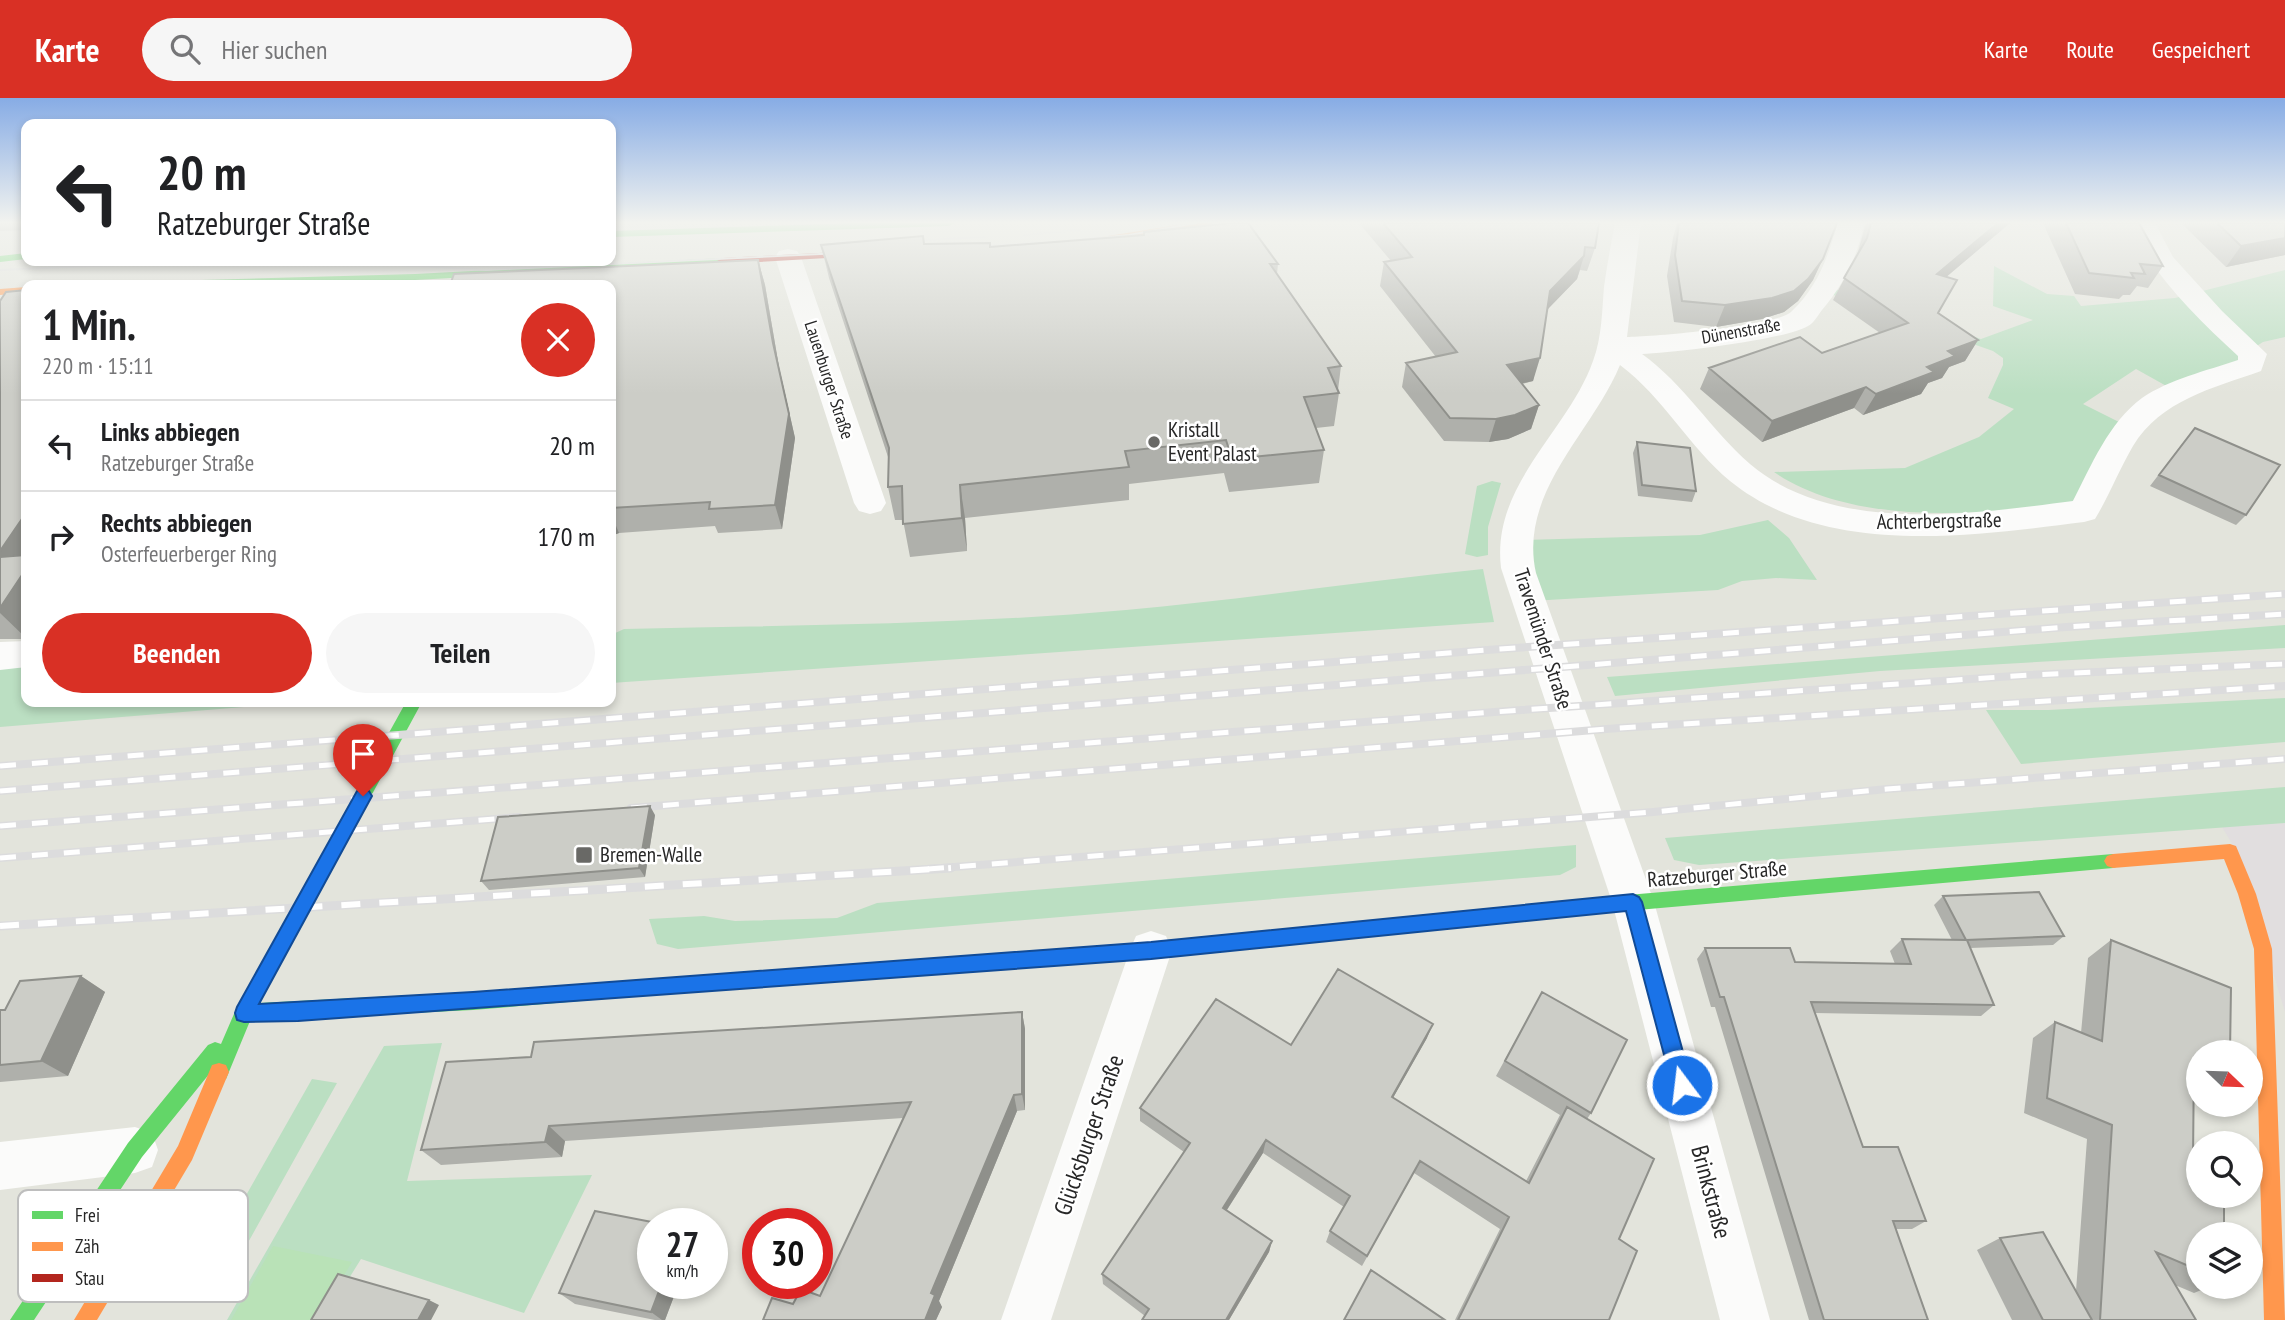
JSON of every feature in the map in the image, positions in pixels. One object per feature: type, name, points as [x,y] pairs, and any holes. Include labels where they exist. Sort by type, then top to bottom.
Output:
[{"type":"main road","points":[[0,292],[21,303]]},
{"type":"main road","points":[[163,1190],[185,1153],[244,1013],[411,707]]},
{"type":"main road","name":"Ratzeburger Straße","points":[[244,1013],[486,1000],[1151,950],[1633,902],[2230,851],[2263,949],[2275,1320]]},
{"type":"main road","points":[[108,1190],[135,1150],[244,1013]]},
{"type":"main road","points":[[21,1320],[33,1302]]},
{"type":"main road","points":[[85,1320],[96,1302]]},
{"type":"street","name":"Lauenburger Straße","points":[[796,280],[870,503]]},
{"type":"street","name":"Travemünder Straße","points":[[1619,280],[1613,346],[1604,372],[1549,457],[1527,498],[1520,523],[1517,555],[1527,599],[1633,902]]},
{"type":"street","name":"Dünenstraße","points":[[1613,346],[1664,345],[1771,328],[1799,320],[1830,280]]},
{"type":"street","name":"Achterbergstraße","points":[[1613,346],[1647,372],[1741,473],[1768,493],[1818,511],[1871,523],[1977,524],[2084,511],[2123,439],[2143,412],[2176,393],[2251,365],[2253,355],[2212,317],[2180,280]]},
{"type":"street","points":[[0,656],[21,654]]},
{"type":"street","name":"Brinkstraße","points":[[1633,902],[1745,1320]]},
{"type":"street","name":"Glücksburger Straße","points":[[1026,1320],[1151,950]]},
{"type":"street","points":[[0,1166],[135,1150]]},
{"type":"shaded area","points":[[2285,823],[2285,1012],[2236,850],[2222,827]]},
{"type":"green space","points":[[1994,280],[2021,280],[2047,294],[2074,296],[2081,306],[2175,298],[2246,280],[2285,280],[2285,337],[2263,342],[2244,354],[2237,363],[2170,388],[2136,369],[2083,404],[2121,423],[2116,437],[2072,502],[1959,513],[1879,509],[1841,501],[1806,489],[1774,472],[1905,468],[1979,437],[2014,409],[1988,398],[2003,365],[2003,358],[1993,351],[1825,292],[1829,287],[1981,339],[2033,320],[1993,306]]},
{"type":"green space","points":[[1492,481],[1501,483],[1488,527],[1488,555],[1477,557],[1465,554],[1477,486]]},
{"type":"green space","points":[[1768,520],[1789,538],[1817,580],[1776,578],[1742,581],[1718,590],[1531,601],[1520,540],[1700,535]]},
{"type":"green space","points":[[1483,569],[1494,622],[616,683],[616,633],[624,629],[1001,619],[1171,606]]},
{"type":"green space","points":[[2285,625],[2285,648],[1880,671],[1615,696],[1607,677]]},
{"type":"green space","points":[[21,667],[21,707],[245,707],[0,727],[0,669]]},
{"type":"green space","points":[[2285,698],[2285,742],[2021,764],[1986,710],[2048,710]]},
{"type":"green space","points":[[2285,787],[2285,823],[1699,865],[1674,860],[1665,838]]},
{"type":"green space","points":[[1576,845],[1576,867],[1560,875],[678,949],[657,944],[649,919],[704,916],[735,921],[837,918],[877,903]]},
{"type":"green space","points":[[442,1043],[407,1181],[592,1175],[524,1313],[361,1259],[323,1320],[227,1320],[237,1302],[248,1302],[248,1283],[384,1046]]},
{"type":"green space","points":[[312,1079],[337,1083],[248,1242],[248,1192]]},
{"type":"green space","points":[[273,1246],[352,1262],[317,1320],[231,1320],[241,1302],[248,1302],[248,1290]]},
{"type":"building","points":[[616,280],[762,280],[789,414],[775,505],[709,509],[710,502],[616,508]]},
{"type":"building","points":[[833,280],[1281,280],[1341,366],[1328,368],[1339,393],[1304,397],[1324,450],[1232,459],[1226,440],[1125,451],[1129,467],[960,485],[962,518],[903,524],[902,486],[888,487],[889,448]]},
{"type":"building","points":[[1399,280],[1561,280],[1550,291],[1540,358],[1507,365],[1539,405],[1496,419],[1450,418],[1406,363],[1457,352]]},
{"type":"building","points":[[1679,280],[1807,280],[1794,291],[1772,298],[1725,305],[1682,301]]},
{"type":"building","points":[[1847,280],[1957,280],[1938,313],[1978,340],[1948,351],[1955,356],[1927,367],[1934,372],[1876,394],[1866,387],[1772,421],[1709,368],[1800,337],[1822,353],[1908,323]]},
{"type":"building","points":[[21,290],[21,520],[0,551],[0,301],[6,292]]},
{"type":"building","points":[[2195,428],[2280,465],[2246,515],[2159,475]]},
{"type":"building","points":[[1637,442],[1690,448],[1696,491],[1642,485]]},
{"type":"building","points":[[21,555],[21,576],[0,608],[0,557]]},
{"type":"building","points":[[650,806],[639,868],[481,881],[498,817]]},
{"type":"building","points":[[2039,892],[2064,936],[1966,940],[1943,896]]},
{"type":"building","points":[[1902,939],[1967,940],[1994,1005],[1811,1002],[1863,1147],[1898,1147],[1926,1221],[1893,1221],[1928,1320],[1824,1320],[1724,997],[1720,997],[1705,948],[1790,948],[1795,962],[1911,964]]},
{"type":"building","points":[[2111,940],[2231,988],[2230,1040],[2186,1040],[2186,1117],[2193,1117],[2193,1131],[2186,1131],[2186,1208],[2224,1208],[2224,1222],[2186,1222],[2186,1265],[2156,1252],[2196,1320],[2100,1320],[2112,1125],[2047,1098],[2055,1022],[2102,1041]]},
{"type":"building","points":[[1338,969],[1433,1024],[1392,1097],[1529,1183],[1567,1107],[1654,1159],[1619,1239],[1637,1251],[1609,1320],[1458,1320],[1509,1217],[1420,1161],[1367,1256],[1330,1231],[1350,1196],[1266,1140],[1223,1208],[1272,1241],[1226,1320],[1142,1320],[1149,1309],[1102,1274],[1190,1143],[1140,1108],[1216,999],[1291,1045]]},
{"type":"building","points":[[81,976],[41,1061],[0,1065],[0,1010],[5,1010],[20,981]]},
{"type":"building","points":[[1542,992],[1627,1040],[1591,1113],[1505,1061]]},
{"type":"building","points":[[1022,1012],[1022,1094],[1014,1095],[931,1293],[935,1295],[925,1320],[763,1320],[772,1299],[793,1304],[796,1299],[833,1299],[833,1268],[911,1102],[549,1126],[545,1142],[421,1150],[446,1062],[531,1057],[534,1042]]},
{"type":"building","points":[[595,1211],[637,1219],[637,1299],[656,1299],[651,1312],[559,1293]]},
{"type":"building","points":[[2043,1232],[2092,1320],[2043,1320],[2000,1238]]},
{"type":"building","points":[[1371,1270],[1445,1320],[1344,1320]]},
{"type":"building","points":[[338,1274],[429,1300],[418,1320],[311,1320]]},
{"type":"railway","points":[[0,766],[1500,649],[2285,594]]},
{"type":"railway","points":[[0,791],[2066,627],[2285,614]]},
{"type":"railway","points":[[0,826],[1521,710],[2029,675],[2285,664]]},
{"type":"railway","points":[[631,808],[1619,728],[2285,686]]},
{"type":"railway","points":[[928,869],[1653,812],[1887,789],[2285,759]]},
{"type":"railway","points":[[0,858],[519,817]]},
{"type":"railway","points":[[0,926],[951,868]]},
{"type":"traffic: fast","points":[[219,1072],[244,1013],[411,707]]},
{"type":"traffic: fast","points":[[1592,906],[2113,861]]},
{"type":"traffic: fast","points":[[244,1013],[473,1001],[766,979]]},
{"type":"traffic: fast","points":[[108,1190],[135,1150],[215,1051]]},
{"type":"traffic: fast","points":[[21,1320],[33,1302]]},
{"type":"traffic: slow","points":[[0,292],[21,290]]},
{"type":"traffic: slow","points":[[2113,861],[2230,851],[2247,894],[2263,949],[2275,1320]]},
{"type":"traffic: slow","points":[[766,979],[1151,950],[1292,936]]},
{"type":"traffic: slow","points":[[163,1190],[185,1153],[219,1072]]},
{"type":"traffic: slow","points":[[85,1320],[96,1302]]},
{"type":"traffic: jam","points":[[1292,936],[1592,906]]},
{"type":"place","name":"Kristall Event Palast","points":[[1154,442]]},
{"type":"place","name":"Bremen-Walle","points":[[584,855]]},
{"type":"route","points":[[363,796],[275,961],[244,1013],[473,1000],[1151,950],[1633,902],[1682,1085]]}]
